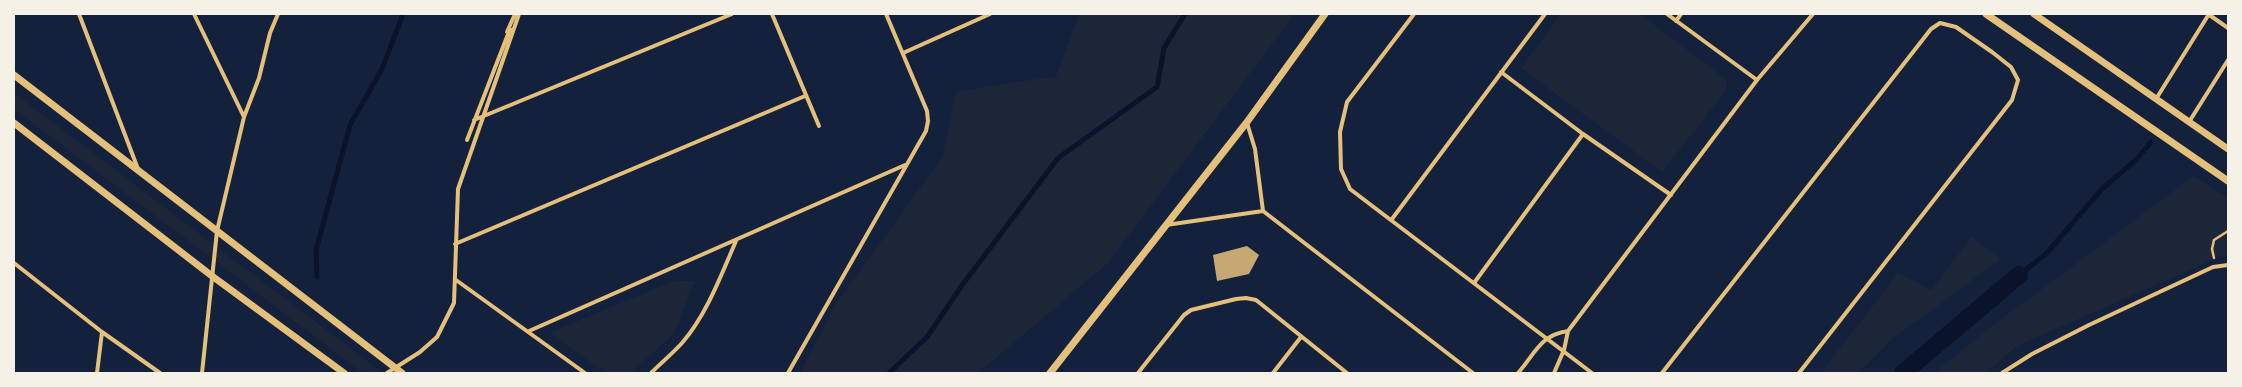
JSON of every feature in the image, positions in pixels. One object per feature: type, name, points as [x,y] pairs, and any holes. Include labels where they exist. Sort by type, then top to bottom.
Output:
[{"type":"street","points":[[79,14],[140,173]]},
{"type":"street","points":[[194,14],[244,117]]},
{"type":"street","points":[[202,373],[217,231],[244,117],[259,78],[270,33],[278,14]]},
{"type":"street","points":[[387,373],[399,371],[437,337],[454,303],[458,189],[517,14]]},
{"type":"street","points":[[467,140],[517,14]]},
{"type":"street","points":[[474,120],[732,14]]},
{"type":"street","points":[[772,14],[805,96],[819,126]]},
{"type":"street","points":[[788,373],[905,165],[926,131],[928,121],[927,111],[886,14]]},
{"type":"street","points":[[903,52],[990,14]]},
{"type":"street","points":[[1050,373],[1164,225],[1247,122],[1325,14]]},
{"type":"street","points":[[1414,14],[1347,102],[1340,132],[1341,169],[1345,179],[1350,189],[1392,219],[1592,373]]},
{"type":"street","points":[[1392,219],[1500,72],[1545,14]]},
{"type":"street","points":[[1667,14],[1757,80]]},
{"type":"street","points":[[1676,20],[1681,14]]},
{"type":"street","points":[[1554,373],[1564,350],[1568,331],[1757,80],[1814,14]]},
{"type":"street","points":[[1986,14],[2228,181]]},
{"type":"street","points":[[2034,14],[2228,149]]},
{"type":"street","points":[[2156,99],[2208,14],[2228,28]]},
{"type":"street","points":[[1662,373],[1931,28],[1940,23],[1956,27],[2011,67],[2018,80],[2015,92],[2007,108],[1947,182],[1799,373]]},
{"type":"street","points":[[2189,122],[2228,60]]},
{"type":"street","points":[[1500,72],[1583,134],[1671,195]]},
{"type":"street","points":[[14,75],[399,371]]},
{"type":"street","points":[[455,244],[805,96]]},
{"type":"street","points":[[1247,122],[1255,149],[1262,211]]},
{"type":"street","points":[[14,123],[212,276],[344,373]]},
{"type":"street","points":[[1474,283],[1583,134]]},
{"type":"street","points":[[529,331],[905,165]]},
{"type":"street","points":[[1164,225],[1262,211],[1473,373]]},
{"type":"street","points":[[651,373],[682,342],[695,324],[709,302],[736,240]]},
{"type":"street","points":[[14,263],[102,332],[160,373]]},
{"type":"street","points":[[2002,373],[2032,354],[2089,325],[2216,267],[2228,265]]},
{"type":"street","points":[[456,280],[529,331],[546,346],[585,373]]},
{"type":"street","points":[[1138,373],[1184,315],[1198,307],[1236,299],[1256,300],[1301,338],[1347,373]]},
{"type":"street","points":[[1518,373],[1545,338],[1557,332],[1568,331]]},
{"type":"street","points":[[98,373],[102,332]]},
{"type":"street","points":[[1273,373],[1301,338]]},
{"type":"path","points":[[2216,267],[2212,249],[2214,240],[2228,231]]},
{"type":"shaded area","points":[[1079,14],[1294,14],[1108,263],[978,373],[800,373],[834,307],[943,156],[956,92],[1056,76]]},
{"type":"shaded area","points":[[1561,14],[1640,14],[1726,79],[1726,91],[1662,172],[1521,68]]},
{"type":"shaded area","points":[[14,93],[383,373],[363,373],[14,109]]},
{"type":"shaded area","points":[[2194,176],[2228,199],[2228,256],[2222,256],[2017,346],[1986,373],[1934,373],[1993,325]]},
{"type":"shaded area","points":[[1972,237],[2001,259],[1892,339],[1858,373],[1821,373],[1898,273],[1931,290]]},
{"type":"shaded area","points":[[674,281],[695,281],[674,334],[630,373],[606,373],[549,333]]},
{"type":"building","points":[[1247,246],[1259,255],[1249,274],[1217,281],[1213,255]]},
{"type":"waterway","points":[[317,277],[316,250],[350,125],[382,69],[403,14]]},
{"type":"waterway","points":[[889,373],[927,337],[963,284],[1058,158],[1157,87],[1164,48],[1185,14]]},
{"type":"waterway","points":[[2019,275],[2046,254],[2102,189],[2137,159],[2151,142]]},
{"type":"waterway","points":[[1903,373],[2019,275]]}]
